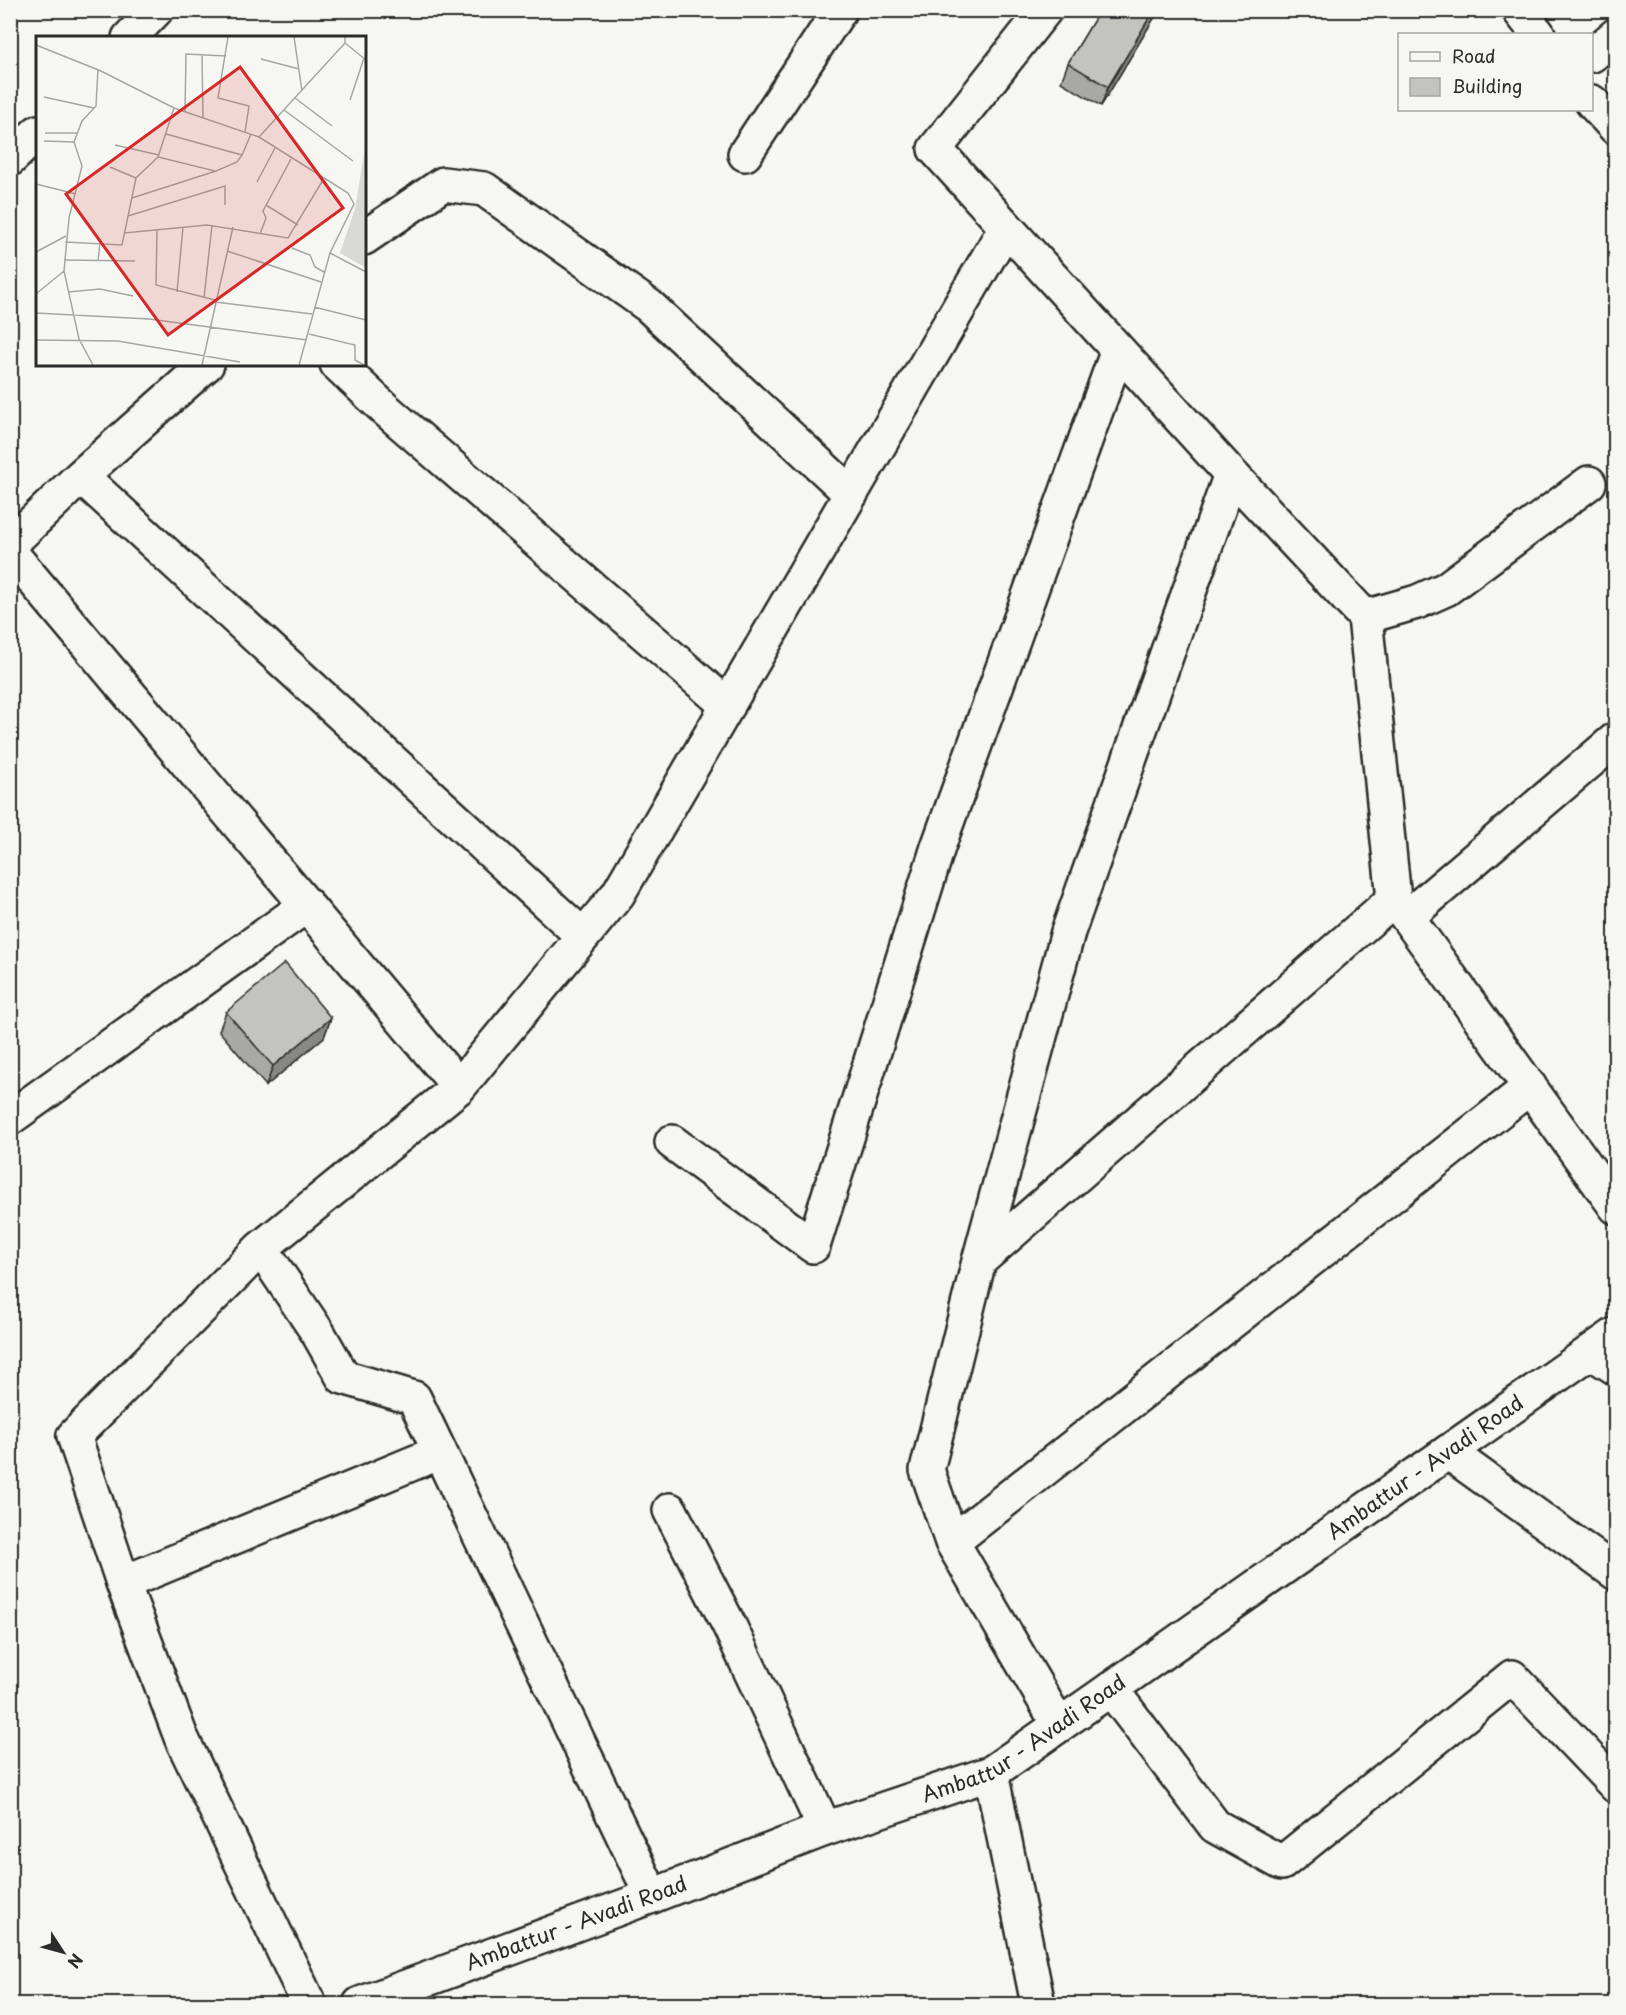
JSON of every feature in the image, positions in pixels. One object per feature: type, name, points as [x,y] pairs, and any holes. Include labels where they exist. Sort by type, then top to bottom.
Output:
[{"type":"street","points":[[131,36],[156,10]]},
{"type":"street","points":[[745,154],[840,10]]},
{"type":"street","points":[[1045,10],[935,148],[1231,474],[1365,617],[1400,908],[1616,1207]]},
{"type":"street","points":[[1519,10],[1537,33]]},
{"type":"street","points":[[1593,54],[1616,35]]},
{"type":"street","points":[[1593,103],[1616,128]]},
{"type":"street","points":[[10,159],[36,134]]},
{"type":"street","points":[[366,237],[443,184],[484,189],[649,306],[851,494]]},
{"type":"street","points":[[309,2004],[181,1737],[123,1583],[74,1436],[261,1248],[459,1087],[618,894],[1006,227]]},
{"type":"street","points":[[672,1143],[813,1246],[938,847],[1118,350]]},
{"type":"street","points":[[10,544],[81,476],[205,366]]},
{"type":"street","points":[[339,366],[394,417],[728,706]]},
{"type":"street","points":[[1059,1725],[952,1542],[927,1470],[979,1260],[1068,932],[1231,474]]},
{"type":"street","points":[[81,476],[583,936]]},
{"type":"street","points":[[1365,617],[1418,602],[1446,589],[1588,483]]},
{"type":"street","points":[[10,552],[459,1087]]},
{"type":"street","points":[[979,1260],[1400,908],[1616,739]]},
{"type":"street","points":[[10,1118],[307,905]]},
{"type":"street","points":[[952,1542],[1530,1087]]},
{"type":"street","points":[[261,1248],[318,1333],[343,1377],[414,1398],[652,1896]]},
{"type":"street","name":"Ambattur - Avadi Road","points":[[360,2004],[825,1829],[991,1773],[1448,1452],[1607,1351]]},
{"type":"street","points":[[123,1583],[440,1452]]},
{"type":"street","points":[[1448,1452],[1616,1572]]},
{"type":"street","points":[[670,1510],[729,1625],[825,1829]]},
{"type":"street","points":[[1111,1689],[1215,1826],[1282,1863],[1512,1677],[1616,1786]]},
{"type":"street","points":[[991,1773],[1038,2004]]},
{"type":"building","points":[[1100,10],[1154,10],[1108,87],[1068,63]]},
{"type":"building","points":[[285,963],[331,1018],[273,1066],[226,1012]]}]
